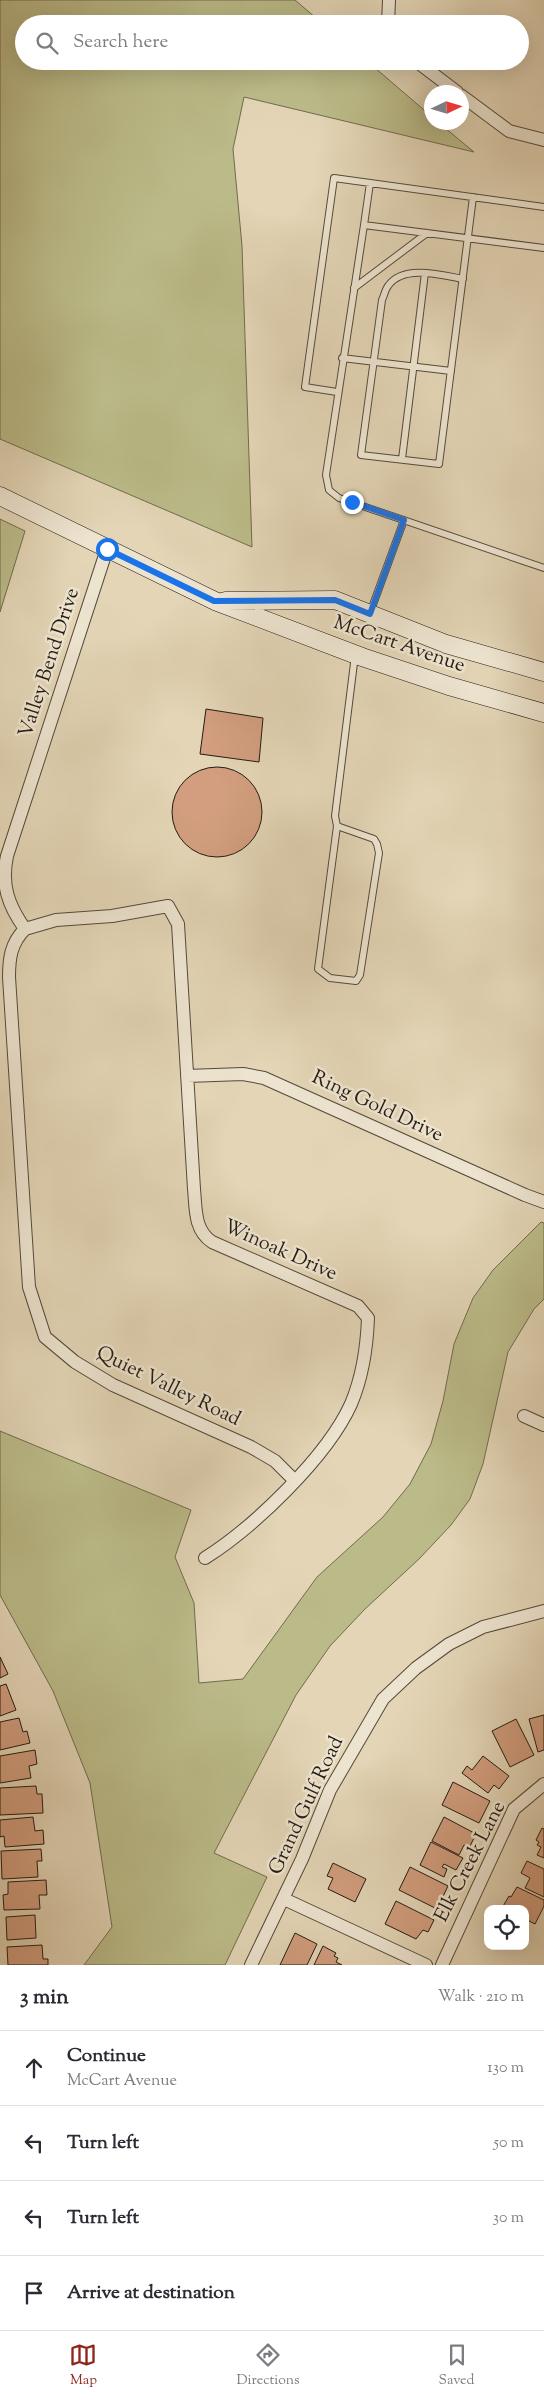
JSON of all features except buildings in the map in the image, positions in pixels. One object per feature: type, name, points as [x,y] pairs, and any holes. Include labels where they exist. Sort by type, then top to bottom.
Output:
[{"type":"street","points":[[388,15],[389,0]]},
{"type":"street","points":[[428,70],[448,85]]},
{"type":"street","points":[[469,101],[509,131],[544,140]]},
{"type":"street","name":"McCart Avenue","points":[[0,496],[214,601],[356,654],[449,686],[544,713]]},
{"type":"street","name":"Valley Bend Drive","points":[[25,929],[9,904],[4,888],[4,870],[7,856],[107,549]]},
{"type":"street","name":"McCart Avenue","points":[[214,601],[335,600],[446,644],[544,672]]},
{"type":"street","name":"Winoak Drive","points":[[25,929],[56,920],[112,916],[168,906],[178,924],[194,1189],[202,1235],[212,1242],[358,1306],[368,1318],[360,1372],[352,1402],[326,1445],[239,1535],[205,1558]]},
{"type":"street","name":"Quiet Valley Road","points":[[25,929],[12,947],[9,959],[9,977],[29,1287],[45,1337],[75,1362],[113,1385],[250,1446],[275,1461],[294,1480]]},
{"type":"street","name":"Ring Gold Drive","points":[[187,1076],[243,1074],[264,1078],[544,1202]]},
{"type":"street","points":[[524,1416],[544,1425]]},
{"type":"street","name":"Grand Gulf Road","points":[[251,1965],[284,1899],[330,1790],[383,1699],[416,1668],[449,1644],[483,1627],[544,1611]]},
{"type":"street","name":"Elk Creek Lane","points":[[442,1965],[514,1810],[544,1784]]},
{"type":"street","points":[[284,1899],[426,1965]]},
{"type":"lane","points":[[337,392],[305,387],[334,178],[544,207]]},
{"type":"lane","points":[[370,183],[337,392],[326,475],[329,490],[339,498],[544,568]]},
{"type":"lane","points":[[463,279],[410,273],[388,285],[382,300],[361,454],[439,464],[450,371],[463,279],[473,197]]},
{"type":"lane","points":[[364,225],[544,248]]},
{"type":"lane","points":[[354,288],[428,233]]},
{"type":"lane","points":[[402,459],[425,274]]},
{"type":"lane","points":[[342,358],[450,371]]},
{"type":"lane","points":[[370,614],[404,520]]},
{"type":"lane","points":[[337,826],[374,839],[378,844],[360,975],[356,980],[330,978],[318,969],[337,826],[335,805],[356,654]]},
{"type":"green space","points":[[0,0],[295,0],[312,15],[15,15],[15,70],[377,70],[424,110],[424,130],[447,130],[474,152],[244,97],[233,149],[242,246],[252,547],[0,439]]},
{"type":"green space","points":[[0,519],[25,531],[0,612]]},
{"type":"green space","points":[[541,1222],[544,1223],[544,1299],[534,1309],[508,1352],[483,1464],[470,1499],[451,1525],[419,1559],[365,1609],[330,1646],[296,1695],[214,1853],[267,1877],[225,1965],[84,1965],[112,1927],[90,1783],[53,1691],[0,1595],[0,1431],[191,1510],[175,1557],[194,1603],[199,1683],[243,1679],[317,1577],[383,1517],[410,1484],[431,1444],[443,1401],[454,1344],[473,1298],[493,1270]]},
{"type":"route","points":[[107,549],[214,601],[335,600],[370,614],[404,520],[352,502]]}]
